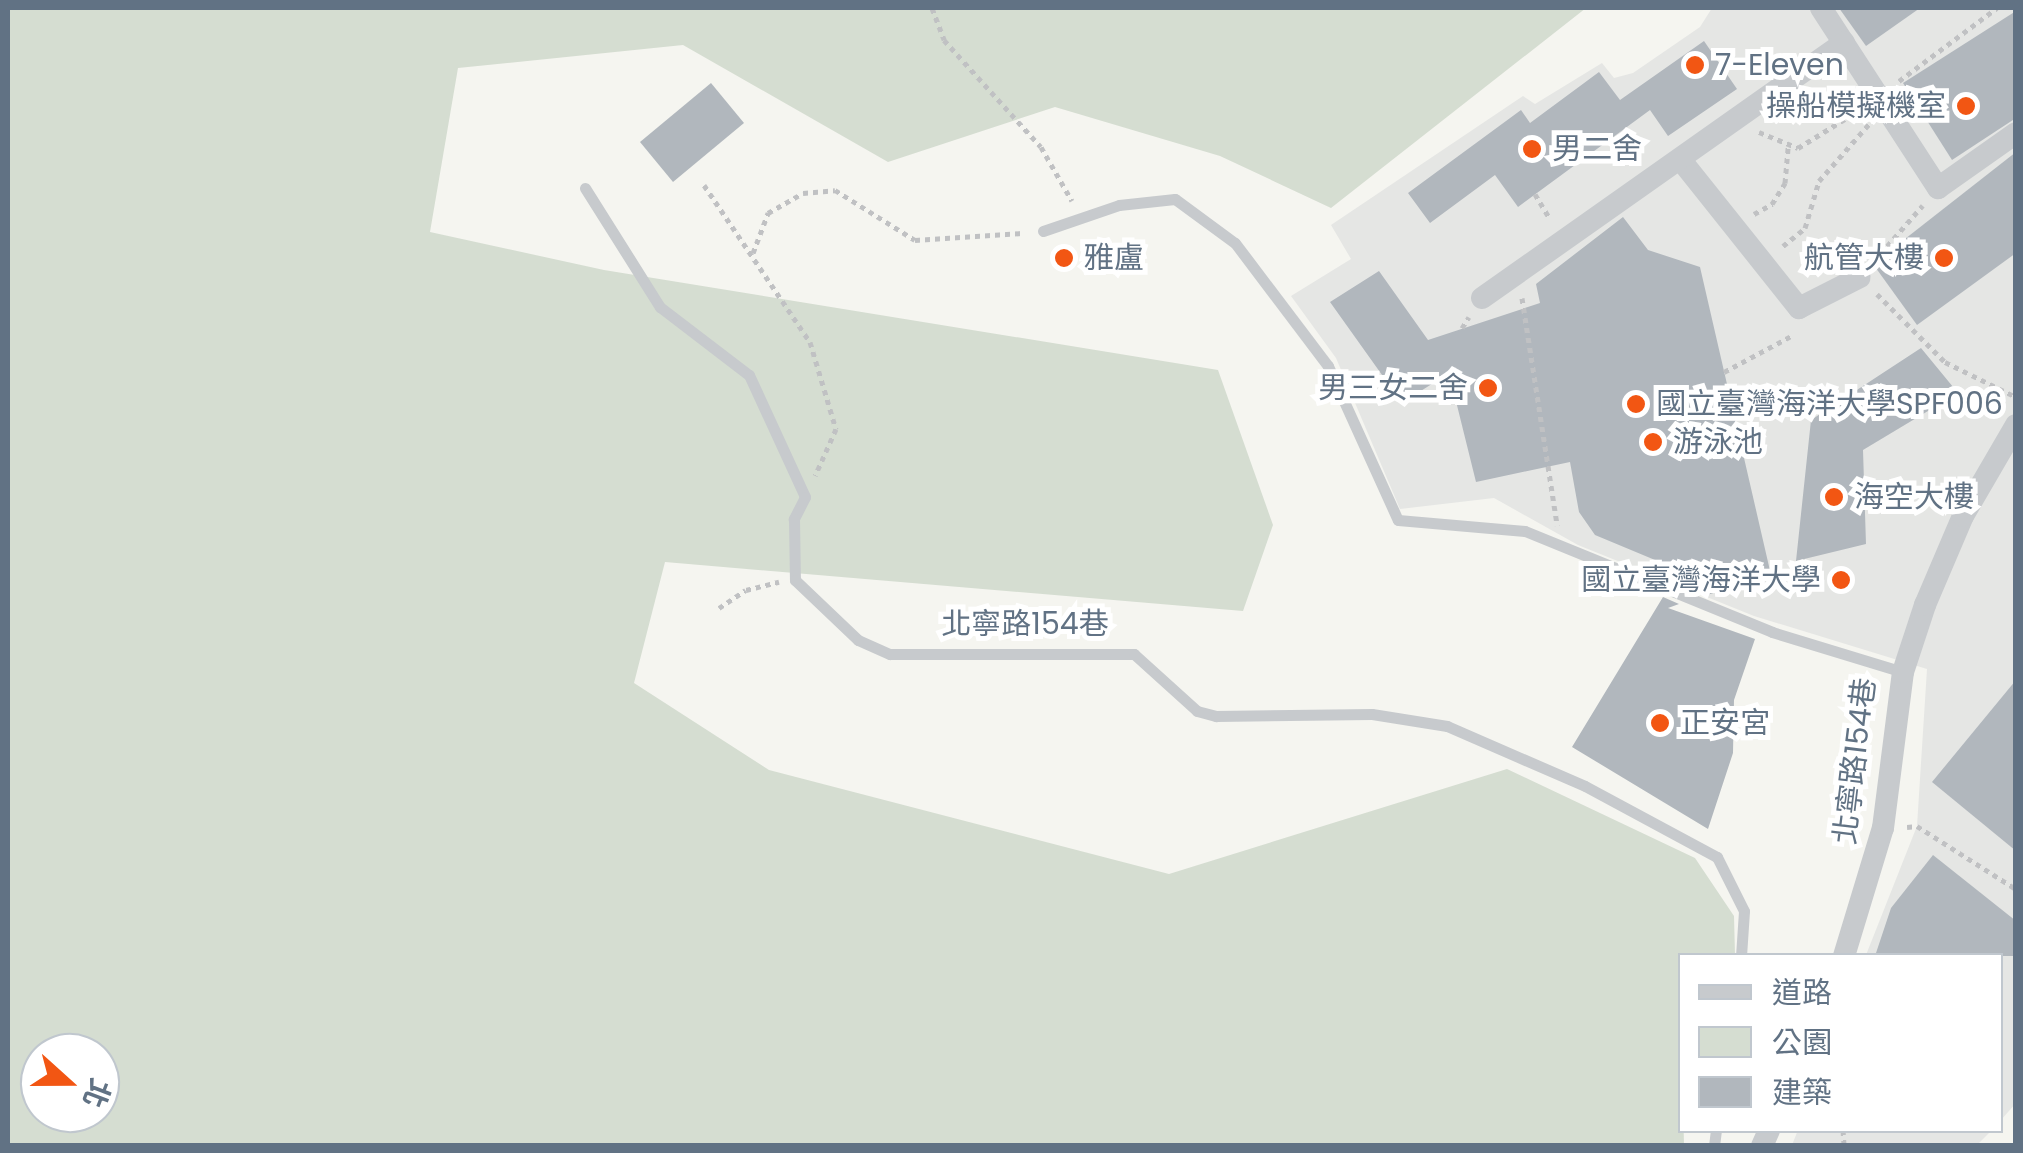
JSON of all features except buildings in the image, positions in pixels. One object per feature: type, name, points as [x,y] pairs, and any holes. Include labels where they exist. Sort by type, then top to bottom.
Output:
[{"type":"street","points":[[1820,8],[1938,188],[2016,134]]},
{"type":"street","points":[[1482,298],[1517,269],[1844,43]]},
{"type":"street","points":[[1680,159],[1799,308],[1860,277]]},
{"type":"street","points":[[1903,672],[1963,516],[2016,425]]},
{"type":"street","name":"北寧路154巷","points":[[1845,953],[1883,828],[1903,672]]},
{"type":"lane","points":[[585,188],[660,308],[749,375],[805,497],[794,520],[795,580]]},
{"type":"lane","name":"北寧路154巷","points":[[1043,231],[1120,204],[1175,199],[1235,243],[1328,366],[1398,520],[1484,523],[1561,548],[1772,632],[1903,672]]},
{"type":"lane","name":"北寧路154巷","points":[[795,580],[858,640],[890,654],[1134,654],[1197,711],[1216,716],[1372,714],[1447,726],[1585,786],[1717,858],[1744,911],[1741,953]]},
{"type":"path","points":[[932,8],[944,40],[1041,146],[1082,218]]},
{"type":"path","points":[[1762,264],[1805,228],[1819,181],[1883,103],[1997,8]]},
{"type":"path","points":[[1742,114],[1747,124],[1788,146],[1820,138],[1883,103]]},
{"type":"path","points":[[1731,227],[1772,204],[1785,183],[1788,146]]},
{"type":"path","points":[[704,186],[810,342],[830,397],[836,429],[805,497]]},
{"type":"path","points":[[1938,188],[1860,277],[1945,362],[2016,397]]},
{"type":"path","points":[[752,253],[768,213],[803,194],[835,190],[915,240],[1043,231]]},
{"type":"path","points":[[1517,269],[1561,548]]},
{"type":"path","points":[[1724,372],[1794,334],[1806,319],[1799,308]]},
{"type":"path","points":[[719,608],[746,590],[795,580]]},
{"type":"path","points":[[1917,826],[2016,888]]},
{"type":"shaded area","name":"國立臺灣海洋大學","points":[[1712,8],[2015,8],[2016,1103],[2003,1118],[2003,953],[1867,953],[1917,826],[1927,669],[1754,616],[1578,545],[1494,498],[1400,509],[1336,358],[1291,296],[1351,259],[1331,225],[1523,96],[1535,104],[1602,63],[1614,78],[1633,73],[1700,27]]},
{"type":"shaded area","points":[[1797,1133],[1989,1133],[1977,1145],[1792,1145]]},
{"type":"green space","points":[[8,8],[1586,8],[1331,208],[1220,156],[1055,107],[888,162],[683,45],[458,68],[430,232],[604,270],[1218,370],[1273,525],[1243,611],[665,562],[634,683],[769,770],[1169,874],[1507,769],[1695,858],[1734,916],[1735,953],[1678,953],[1678,1133],[1684,1133],[1684,1145],[8,1145]]},
{"type":"place","name":"7-Eleven","points":[[1695,65]]},
{"type":"place","name":"操船模擬機室","points":[[1966,106]]},
{"type":"place","name":"男二舍","points":[[1532,149]]},
{"type":"place","name":"雅盧","points":[[1064,258]]},
{"type":"place","name":"航管大樓","points":[[1944,258]]},
{"type":"place","name":"男三女二舍","points":[[1488,388]]},
{"type":"place","name":"國立臺灣海洋大學SPF006","points":[[1636,404]]},
{"type":"place","name":"游泳池","points":[[1653,442]]},
{"type":"place","name":"海空大樓","points":[[1834,497]]},
{"type":"place","name":"國立臺灣海洋大學","points":[[1841,580]]},
{"type":"place","name":"正安宮","points":[[1660,723]]}]
